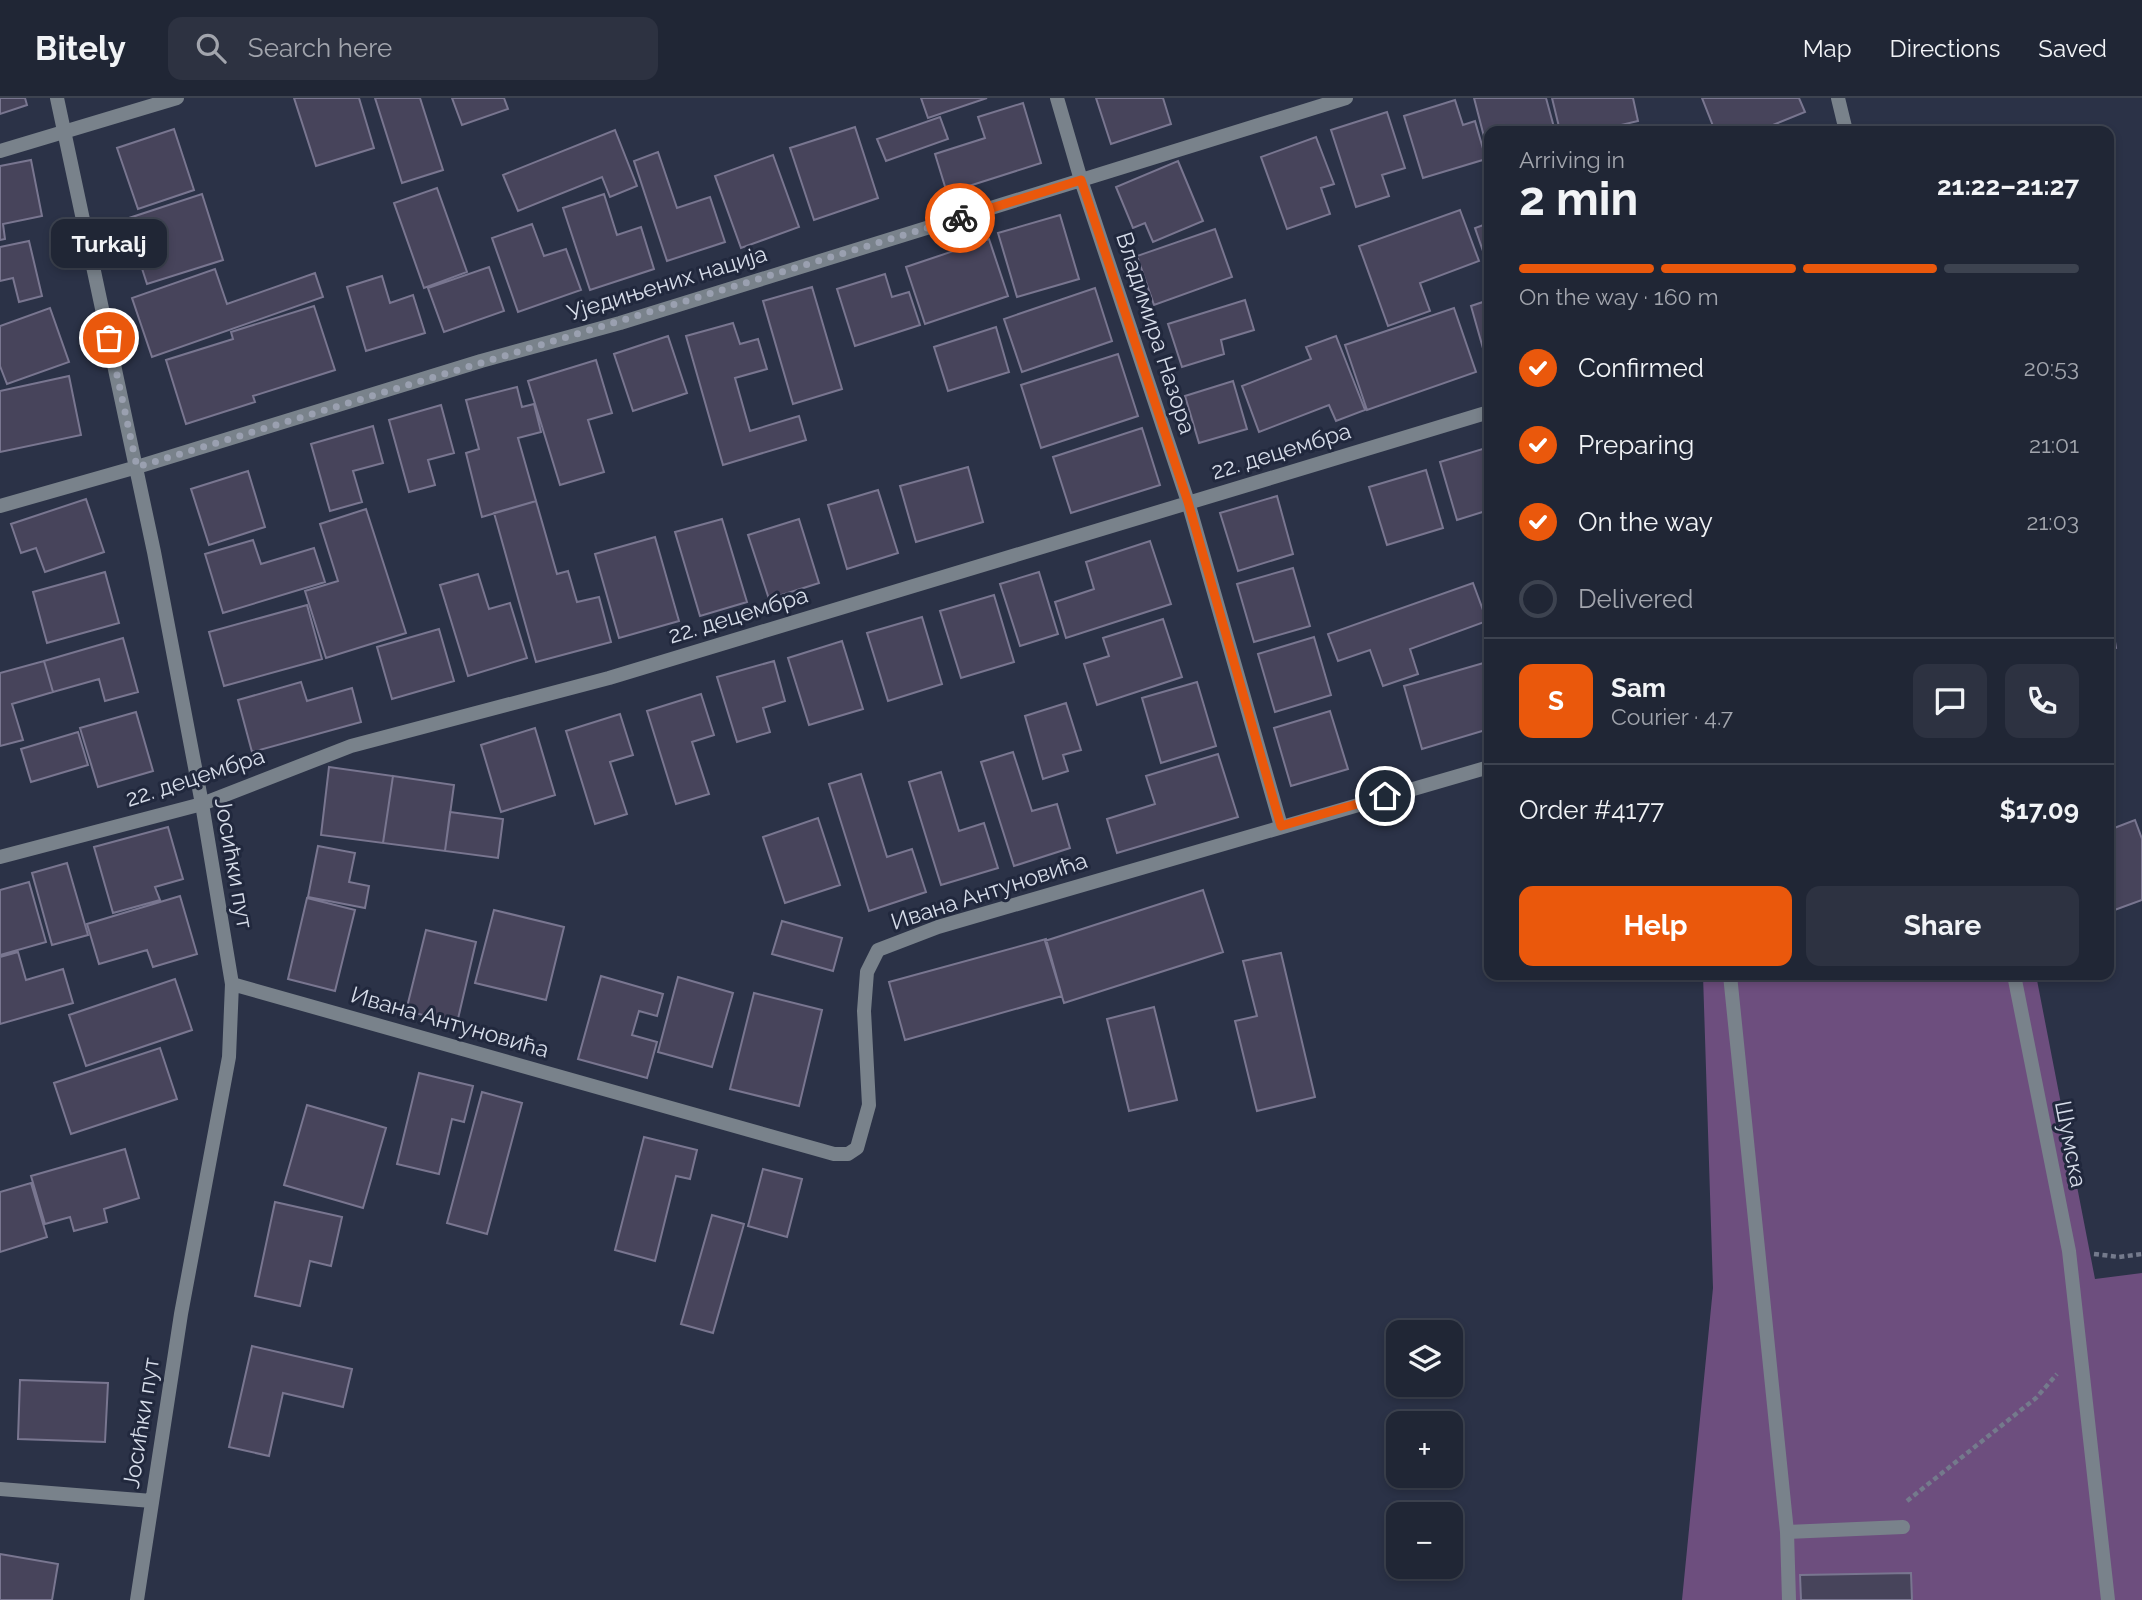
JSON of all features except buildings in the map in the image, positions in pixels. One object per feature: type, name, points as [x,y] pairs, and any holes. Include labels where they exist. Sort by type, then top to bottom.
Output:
[{"type":"street","name":"Јосићки пут","points":[[57,98],[137,467],[202,804],[232,984],[229,1057],[181,1314],[137,1600]]},
{"type":"street","points":[[0,151],[177,98]]},
{"type":"street","name":"Владимира Назора","points":[[1057,98],[1081,180],[1188,502],[1281,826]]},
{"type":"street","name":"Уједињених нација","points":[[0,506],[137,467],[481,361],[620,323],[1346,98]]},
{"type":"street","points":[[1838,98],[1845,126]]},
{"type":"street","name":"22. децембра","points":[[0,857],[202,804],[351,746],[609,678],[1484,413]]},
{"type":"street","name":"Ивана Антуновића","points":[[232,984],[834,1154],[848,1154],[857,1148],[869,1105],[864,1011],[867,972],[878,950],[938,926],[1484,768]]},
{"type":"street","points":[[1731,980],[1787,1532],[1790,1600]]},
{"type":"street","name":"Шумска","points":[[2015,980],[2069,1251],[2108,1600]]},
{"type":"street","points":[[0,1489],[152,1501]]},
{"type":"street","points":[[1787,1532],[1903,1527]]},
{"type":"path","points":[[2069,1251],[2119,1256],[2142,1254]]},
{"type":"path","points":[[1873,1528],[2036,1398],[2080,1348]]},
{"type":"shaded area","points":[[1703,980],[2037,980],[2095,1279],[2142,1273],[2142,1600],[1682,1600],[1713,1288]]},
{"type":"way so far","points":[[109,338],[137,467],[960,218]]},
{"type":"place","name":"Turkalj","points":[[109,338]]},
{"type":"route","points":[[960,218],[1081,180],[1188,502],[1281,826],[1385,796]]}]
